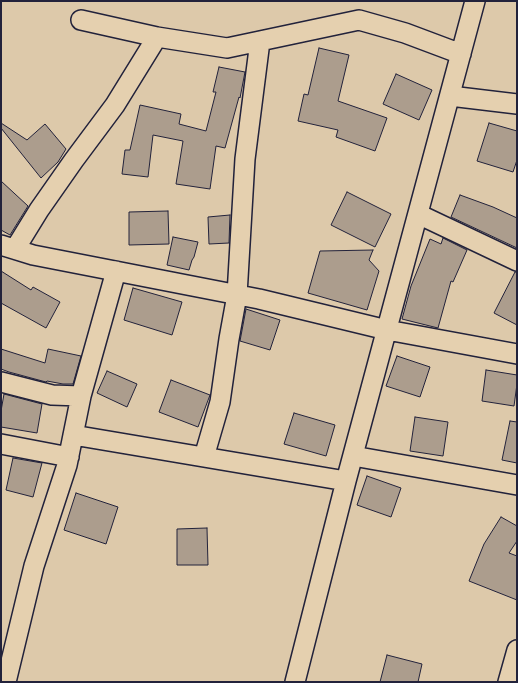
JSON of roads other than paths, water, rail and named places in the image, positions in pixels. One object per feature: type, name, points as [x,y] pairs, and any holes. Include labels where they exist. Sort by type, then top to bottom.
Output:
[{"type":"street","points":[[295,682],[346,481],[475,1]]},
{"type":"street","points":[[81,20],[157,37],[227,48],[359,20],[405,33],[461,54]]},
{"type":"street","points":[[157,37],[115,105],[39,210],[8,247],[32,255],[237,294],[387,330],[517,354]]},
{"type":"street","points":[[204,457],[220,402],[237,294],[245,159],[260,41]]},
{"type":"street","points":[[450,96],[517,104]]},
{"type":"street","points":[[418,214],[517,261]]},
{"type":"street","points":[[6,682],[34,566],[69,457],[81,396],[116,271]]},
{"type":"street","points":[[1,382],[52,395],[81,396]]},
{"type":"street","points":[[73,435],[346,481]]},
{"type":"street","points":[[1,444],[69,457]]},
{"type":"street","points":[[353,456],[517,485]]},
{"type":"street","points":[[511,681],[517,650]]}]
